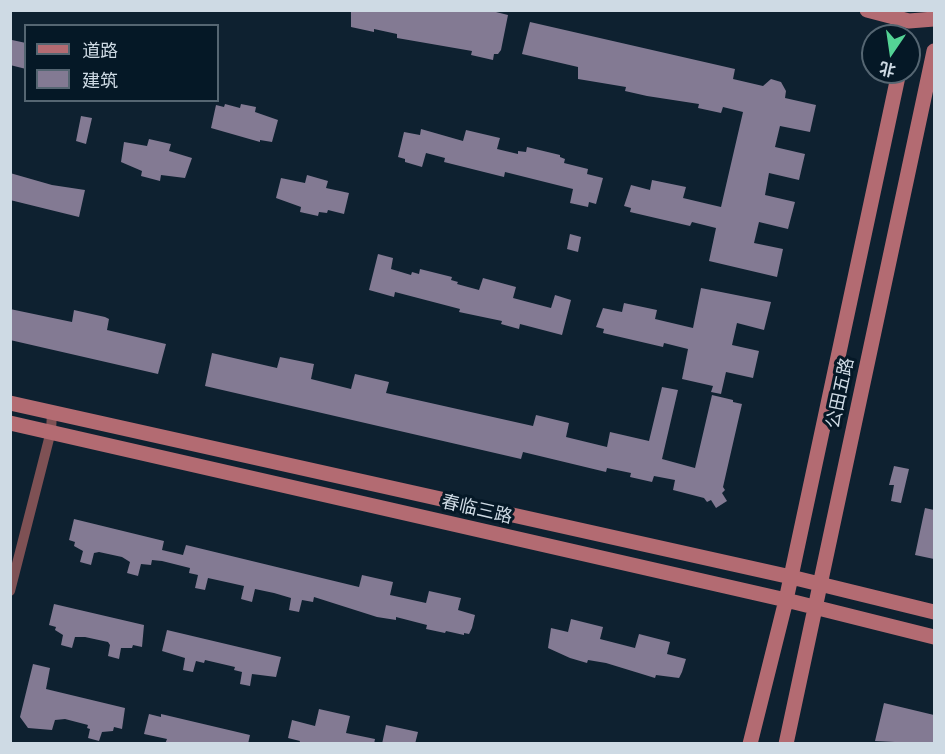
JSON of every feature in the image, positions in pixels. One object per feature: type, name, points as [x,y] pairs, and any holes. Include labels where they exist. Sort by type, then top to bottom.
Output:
[{"type":"street","points":[[867,10],[909,22],[934,19]]},
{"type":"street","name":"公田五路","points":[[786,744],[934,51]]},
{"type":"street","name":"公田五路","points":[[750,744],[786,600],[895,84]]},
{"type":"street","name":"春临三路","points":[[10,403],[791,577],[934,612]]},
{"type":"street","points":[[10,591],[51,431],[52,413]]},
{"type":"street","name":"春临三路","points":[[10,423],[786,600],[934,637]]},
{"type":"building","points":[[351,10],[488,10],[508,15],[501,50],[498,54],[494,54],[493,60],[471,55],[472,51],[397,38],[397,34],[374,29],[374,32],[351,27]]},
{"type":"building","points":[[530,22],[735,69],[733,79],[763,86],[771,79],[781,82],[786,91],[785,98],[816,105],[810,132],[780,126],[775,147],[805,154],[799,180],[769,173],[765,195],[795,202],[788,229],[759,222],[754,243],[783,249],[777,277],[709,261],[716,228],[692,222],[690,226],[630,212],[631,208],[624,206],[631,185],[650,190],[652,180],[686,187],[683,198],[721,207],[743,112],[723,107],[721,113],[698,108],[699,104],[647,96],[625,91],[626,87],[578,79],[578,67],[522,54]]},
{"type":"building","points":[[12,40],[24,43],[24,68],[10,65]]},
{"type":"building","points":[[225,104],[240,108],[241,104],[256,107],[255,112],[278,120],[272,142],[260,140],[260,142],[211,128],[216,105],[224,107]]},
{"type":"building","points":[[81,116],[92,118],[86,144],[76,141]]},
{"type":"building","points":[[421,129],[463,141],[466,130],[500,138],[497,149],[518,154],[518,151],[526,152],[527,147],[560,155],[565,159],[564,163],[588,169],[587,174],[603,178],[596,204],[589,202],[588,207],[570,203],[573,189],[505,172],[504,177],[444,162],[445,158],[426,153],[422,167],[405,162],[405,159],[398,157],[404,132],[420,135]]},
{"type":"building","points":[[149,139],[171,144],[169,151],[192,158],[185,178],[161,175],[160,181],[141,176],[142,171],[121,162],[124,142],[147,146]]},
{"type":"building","points":[[10,173],[52,185],[85,190],[79,217],[10,200]]},
{"type":"building","points":[[307,175],[328,181],[326,188],[349,193],[344,214],[328,210],[327,213],[319,212],[318,216],[300,212],[301,207],[276,198],[281,178],[305,183]]},
{"type":"building","points":[[570,234],[581,237],[578,252],[567,249]]},
{"type":"building","points":[[378,254],[393,258],[391,269],[411,275],[412,272],[419,274],[420,269],[452,277],[451,280],[458,282],[457,284],[479,290],[483,278],[516,287],[513,298],[551,308],[555,295],[571,300],[562,335],[520,324],[519,329],[501,324],[502,321],[459,312],[460,309],[395,292],[394,297],[369,290]]},
{"type":"building","points":[[701,288],[771,302],[764,330],[737,323],[732,345],[759,351],[753,378],[726,372],[721,394],[711,392],[713,386],[682,379],[688,349],[664,343],[663,347],[603,333],[604,329],[596,327],[603,308],[622,312],[624,303],[657,310],[655,319],[693,328]]},
{"type":"building","points":[[10,309],[72,322],[74,310],[105,317],[109,319],[107,330],[166,344],[158,374],[10,340]]},
{"type":"building","points":[[212,353],[277,368],[280,357],[314,364],[311,379],[351,389],[355,374],[389,382],[386,393],[533,426],[536,415],[569,423],[566,437],[607,447],[610,432],[649,441],[662,387],[678,390],[662,459],[695,468],[712,395],[733,400],[733,402],[742,404],[723,487],[725,490],[722,493],[727,501],[716,508],[711,500],[707,502],[704,498],[673,490],[675,480],[654,476],[652,482],[630,477],[631,473],[607,468],[606,472],[523,452],[521,459],[205,386]]},
{"type":"building","points":[[894,466],[909,469],[901,503],[891,501],[894,485],[889,485]]},
{"type":"building","points":[[925,508],[934,510],[934,559],[915,555]]},
{"type":"building","points":[[74,519],[164,541],[162,550],[183,555],[186,545],[359,587],[362,575],[393,582],[390,595],[426,603],[429,591],[461,598],[458,610],[475,615],[472,628],[469,634],[464,633],[464,635],[446,631],[445,633],[426,629],[427,625],[396,617],[396,620],[377,617],[314,597],[313,602],[302,600],[299,612],[289,610],[291,598],[274,593],[255,589],[252,602],[241,599],[244,586],[208,578],[205,590],[195,588],[198,575],[189,573],[190,568],[162,561],[152,560],[151,565],[141,564],[138,576],[127,573],[130,562],[122,557],[99,552],[94,553],[91,565],[80,562],[83,551],[74,546],[75,542],[69,540]]},
{"type":"building","points":[[54,604],[144,625],[142,647],[133,645],[132,648],[121,648],[119,659],[108,656],[110,645],[108,642],[75,637],[72,648],[61,645],[63,635],[55,630],[56,627],[49,625]]},
{"type":"building","points":[[571,619],[603,627],[600,639],[635,648],[639,634],[670,642],[667,654],[686,659],[679,678],[656,675],[655,678],[606,663],[588,660],[587,663],[548,648],[551,628],[568,632]]},
{"type":"building","points":[[167,630],[281,657],[276,677],[252,674],[250,686],[240,684],[242,672],[234,670],[235,667],[205,660],[204,663],[196,661],[193,672],[183,670],[185,658],[162,651]]},
{"type":"building","points":[[33,664],[50,668],[46,689],[125,708],[122,729],[114,727],[113,731],[102,732],[99,741],[88,738],[90,729],[87,728],[88,725],[65,719],[55,720],[52,730],[28,728],[20,717]]},
{"type":"building","points":[[884,703],[934,715],[934,744],[875,741]]},
{"type":"building","points":[[319,709],[350,716],[346,733],[375,739],[374,744],[299,744],[300,741],[288,738],[292,720],[315,726]]},
{"type":"building","points":[[149,714],[161,717],[161,714],[250,735],[248,744],[165,744],[167,739],[144,734]]},
{"type":"building","points":[[386,725],[418,732],[415,744],[382,744]]}]
